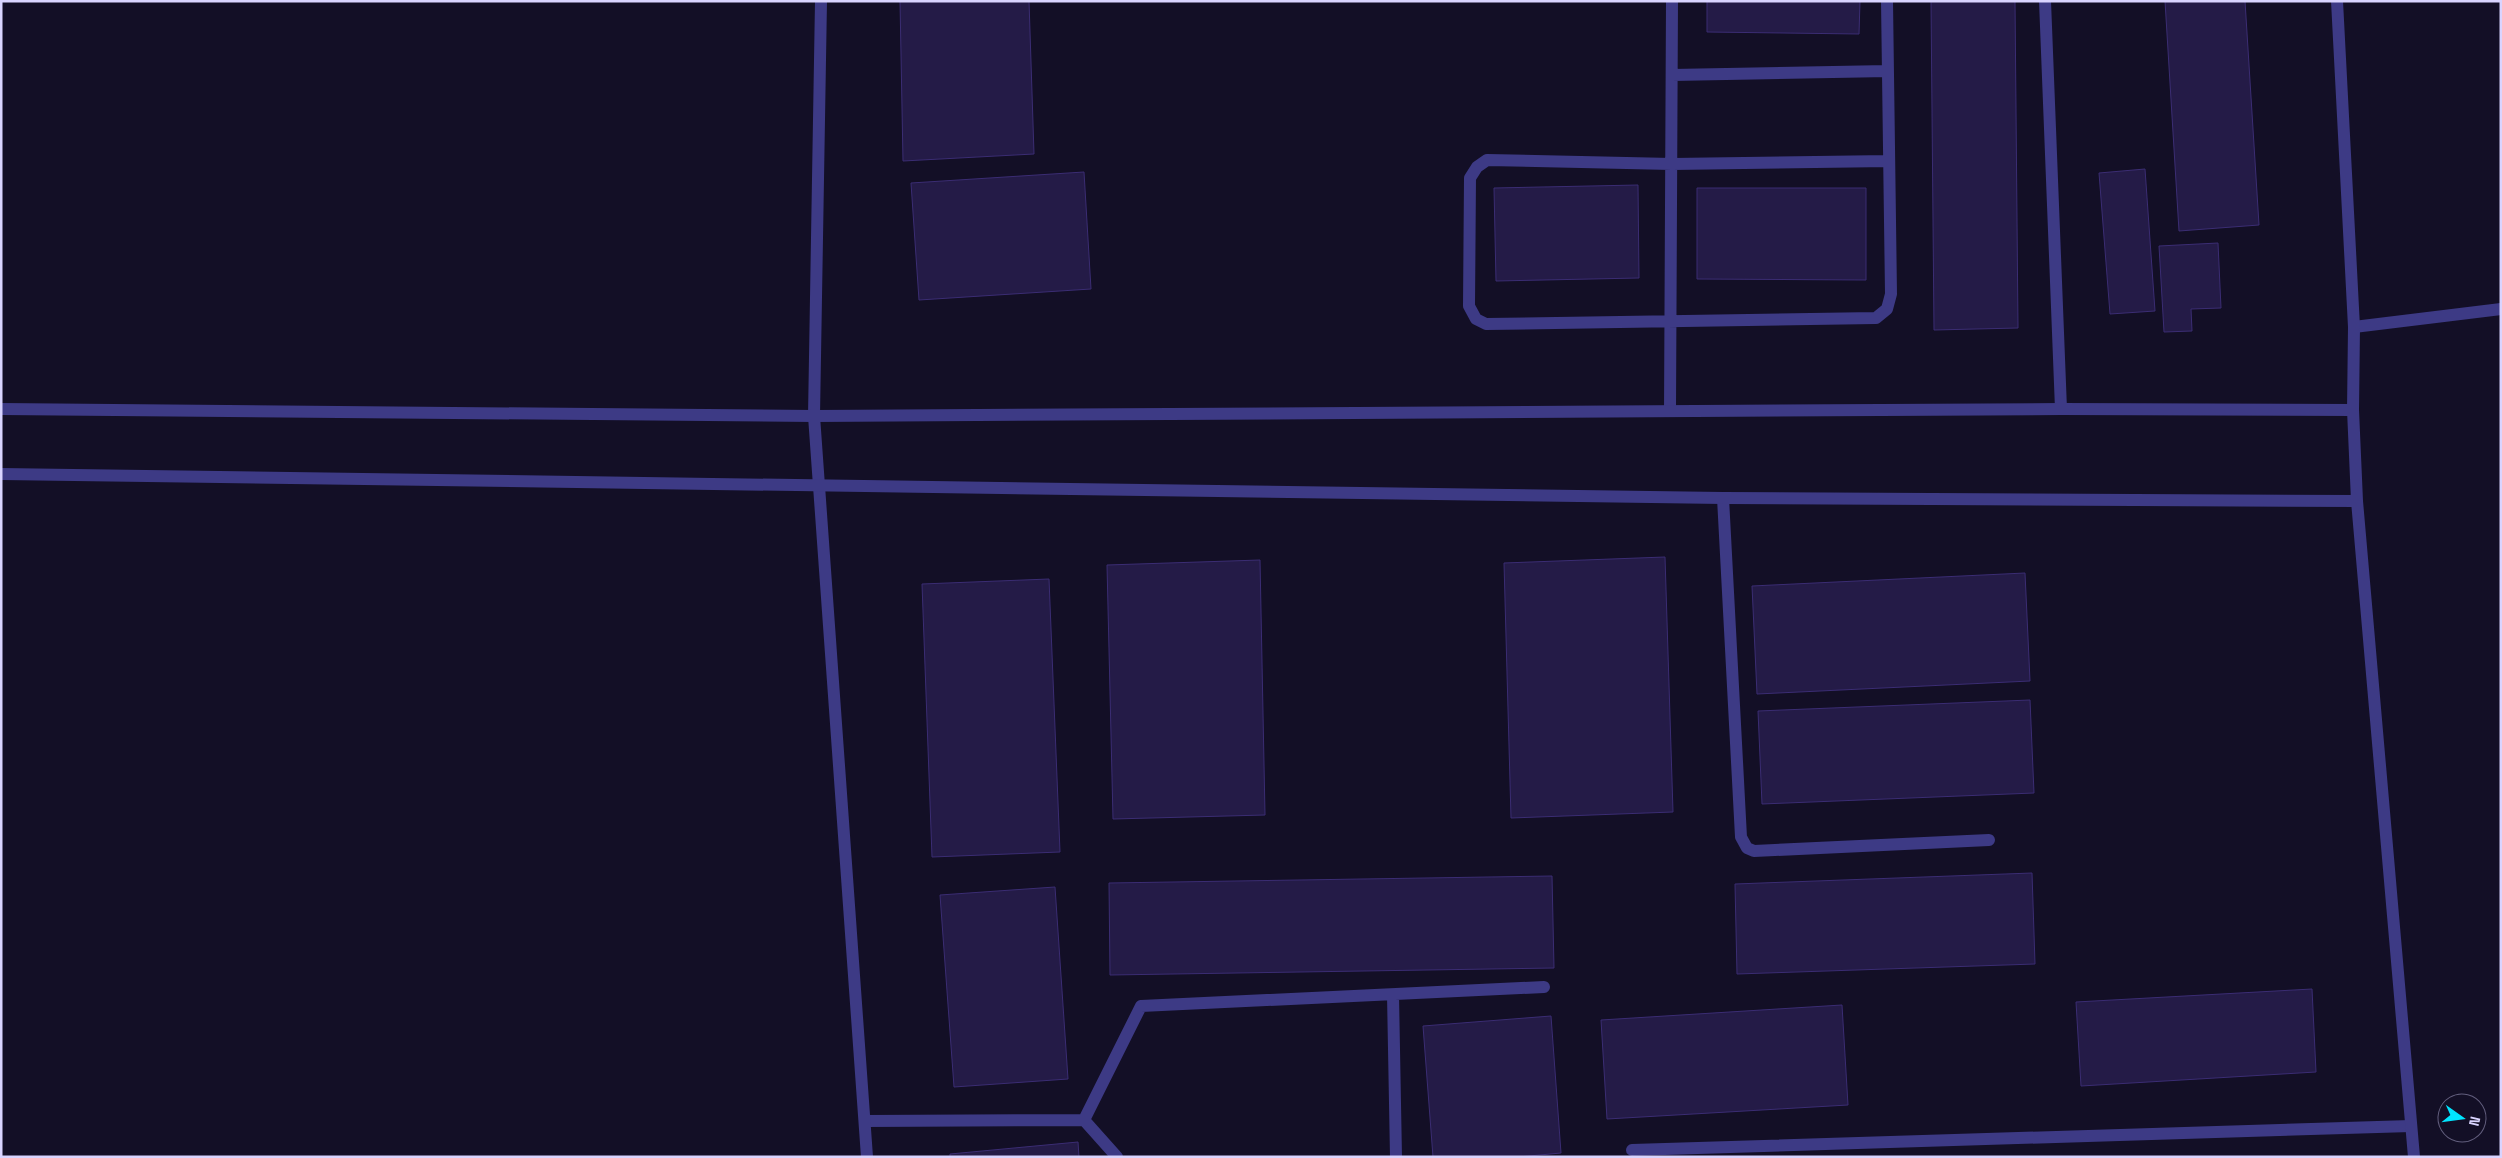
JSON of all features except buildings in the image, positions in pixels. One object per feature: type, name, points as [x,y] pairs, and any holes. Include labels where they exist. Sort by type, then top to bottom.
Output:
[{"type":"street","points":[[821,1],[814,416],[867,1157]]},
{"type":"street","points":[[1670,411],[1672,1]]},
{"type":"street","points":[[1887,1],[1891,294],[1888,308],[1876,318],[1486,324],[1476,319],[1469,306],[1470,178],[1477,166],[1487,160],[1672,164],[1889,161]]},
{"type":"street","points":[[2045,1],[2061,409]]},
{"type":"street","points":[[2337,1],[2354,327],[2353,410],[2357,501],[2414,1157]]},
{"type":"street","points":[[1672,75],[1888,72]]},
{"type":"street","points":[[2354,327],[2501,309]]},
{"type":"street","points":[[1,409],[814,416],[2061,409],[2353,410]]},
{"type":"street","points":[[1,474],[819,487],[1723,498],[2357,501]]},
{"type":"street","points":[[1723,498],[1740,837],[1746,848],[1754,852],[1989,840]]},
{"type":"street","points":[[1084,1120],[1141,1006],[1544,987]]},
{"type":"street","points":[[1393,995],[1396,1157]]},
{"type":"street","points":[[865,1121],[1084,1120],[1117,1157]]},
{"type":"street","points":[[1632,1150],[2411,1126]]}]
